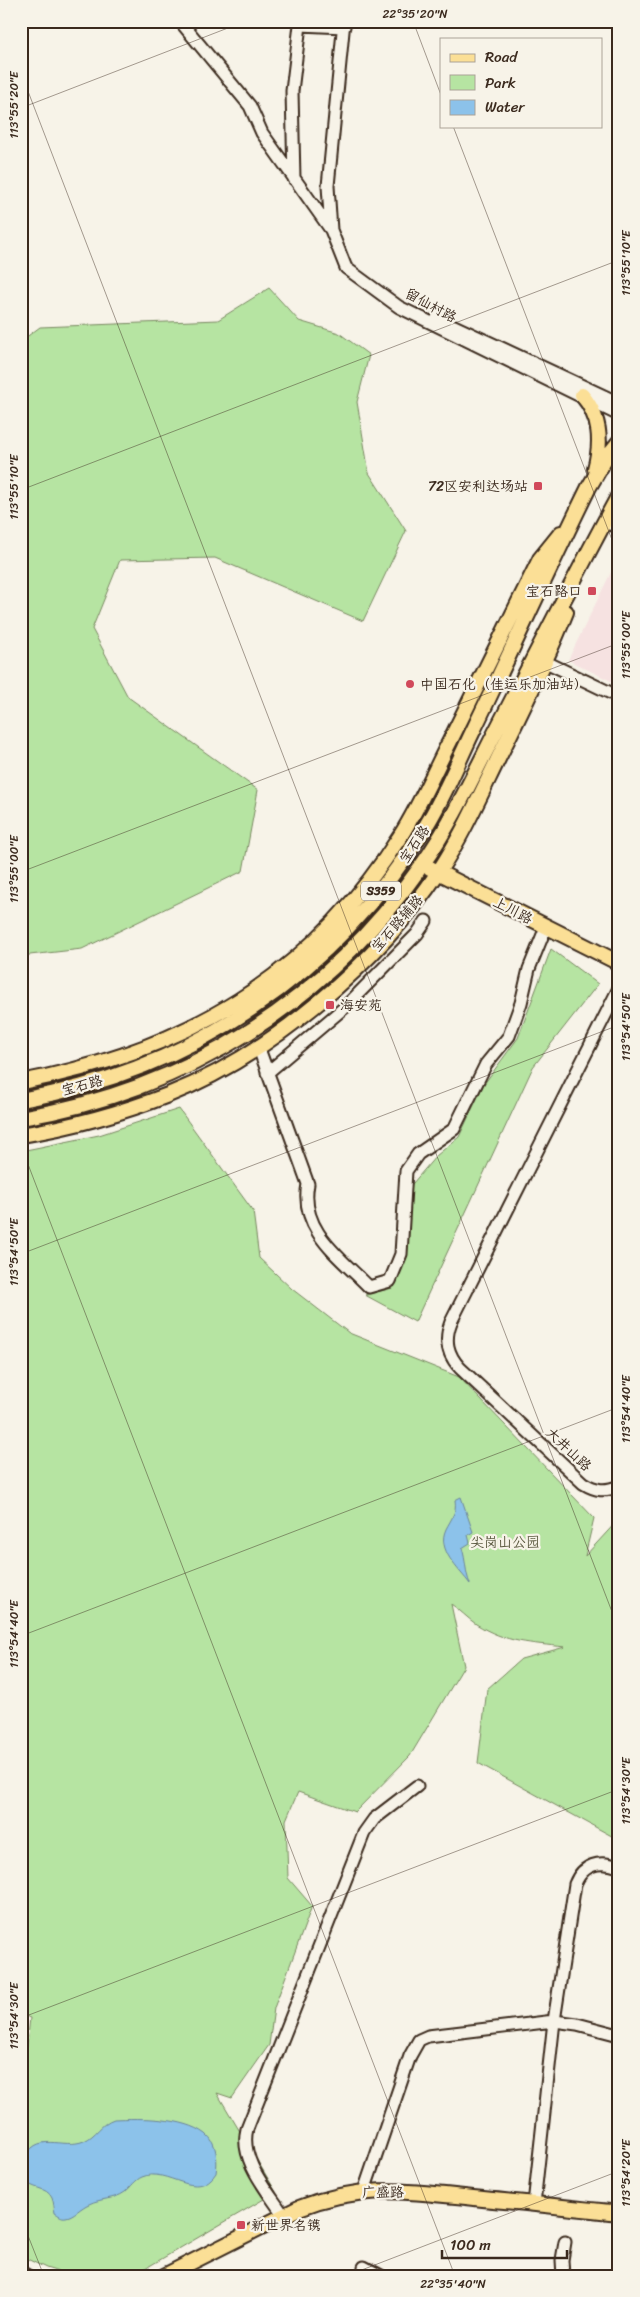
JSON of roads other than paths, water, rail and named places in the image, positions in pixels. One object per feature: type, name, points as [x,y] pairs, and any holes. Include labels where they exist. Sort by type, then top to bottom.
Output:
[{"type":"main road","points":[[582,395],[593,410],[599,434],[596,467],[589,487]]},
{"type":"main road","name":"宝石路","points":[[21,1100],[94,1082],[155,1063],[215,1033],[271,996],[324,952],[378,895],[428,824],[589,487],[606,458],[619,442]]},
{"type":"main road","name":"宝石路","points":[[21,1118],[98,1100],[162,1079],[224,1049],[282,1010],[336,966],[392,906],[443,833],[619,495]]},
{"type":"main road","points":[[21,1082],[88,1068],[132,1054],[176,1036],[246,998],[315,942],[347,908],[402,834],[540,559],[576,514]]},
{"type":"main road","name":"宝石路辅路","points":[[21,1135],[103,1115],[168,1095],[232,1063],[291,1023],[348,978],[405,916],[438,872],[457,841],[546,662],[601,527]]},
{"type":"main road","name":"上川路","points":[[407,856],[619,964]]},
{"type":"main road","name":"广盛路","points":[[164,2276],[318,2201],[364,2191],[397,2190],[619,2213]]},
{"type":"street","points":[[180,21],[250,106],[262,133],[331,230],[346,268],[383,294]]},
{"type":"street","points":[[294,178],[292,91],[300,25],[344,24],[328,186],[331,230]]},
{"type":"street","name":"留仙村路","points":[[383,294],[399,307],[582,395],[619,415]]},
{"type":"street","name":"留仙村路","points":[[383,294],[619,403]]},
{"type":"street","points":[[601,527],[619,528]]},
{"type":"street","points":[[546,662],[619,697]]},
{"type":"street","points":[[267,1073],[345,1007],[417,934],[426,921]]},
{"type":"street","points":[[258,1046],[308,1184],[306,1202],[313,1228],[370,1287],[390,1281],[401,1254],[406,1171],[418,1154],[454,1129],[486,1064],[509,1036],[521,1003],[529,968],[546,927]]},
{"type":"street","name":"大井山路","points":[[619,988],[448,1330],[447,1346],[454,1362],[590,1488],[606,1490],[619,1486]]},
{"type":"street","points":[[284,2216],[249,2160],[245,2145],[247,2129],[364,1833],[374,1819],[417,1786]]},
{"type":"street","points":[[534,2204],[554,2021],[574,1884],[582,1871],[596,1864],[603,1863],[619,1867]]},
{"type":"street","points":[[364,2191],[410,2056],[419,2040],[428,2036],[554,2021],[577,2024],[619,2035]]},
{"type":"street","points":[[563,2276],[565,2242]]},
{"type":"street","points":[[364,2267],[381,2276]]},
{"type":"street","points":[[21,2272],[28,2276]]},
{"type":"water","points":[[461,1497],[473,1532],[468,1535],[470,1543],[462,1548],[470,1584],[450,1559],[444,1544],[446,1529],[454,1512],[455,1500]]},
{"type":"water","points":[[114,2119],[162,2120],[197,2128],[210,2137],[215,2147],[217,2157],[216,2173],[208,2181],[200,2185],[191,2185],[161,2176],[142,2177],[121,2195],[86,2205],[69,2216],[60,2216],[55,2213],[50,2194],[31,2185],[24,2178],[23,2166],[29,2151],[42,2143],[76,2143],[84,2141],[106,2123]]},
{"type":"place","name":"72区安利达场站","points":[[538,486]]},
{"type":"place","name":"宝石路口","points":[[592,591]]},
{"type":"place","name":"中国石化（佳运乐加油站）","points":[[410,684]]},
{"type":"place","name":"海安苑","points":[[330,1005]]},
{"type":"place","name":"新世界名镌","points":[[241,2225]]},
{"type":"park label","name":"尖岗山公园","points":[[505,1542]]}]
